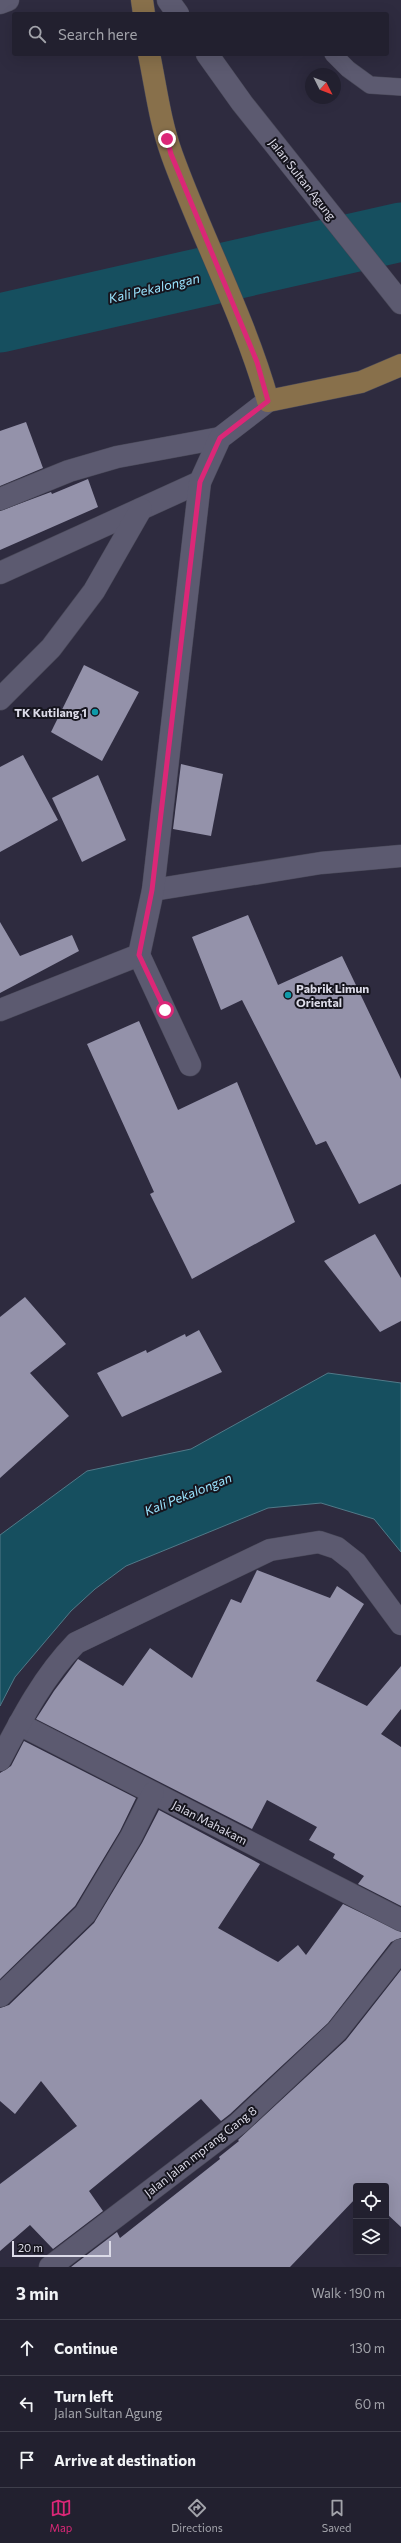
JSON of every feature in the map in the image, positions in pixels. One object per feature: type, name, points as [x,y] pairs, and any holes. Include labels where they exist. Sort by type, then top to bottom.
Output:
[{"type":"main road","points":[[142,0],[144,12]]},
{"type":"main road","points":[[150,56],[158,104],[171,154],[257,362],[268,401],[362,382],[401,365]]},
{"type":"street","points":[[0,3],[8,0]]},
{"type":"street","points":[[168,0],[177,12]]},
{"type":"street","name":"Jalan Sultan Agung","points":[[208,56],[242,103],[397,298]]},
{"type":"street","points":[[0,499],[69,471],[117,457],[220,438],[268,401]]},
{"type":"street","points":[[190,1065],[139,955],[152,890],[200,482],[220,438]]},
{"type":"street","points":[[0,573],[200,482]]},
{"type":"street","points":[[0,699],[52,648],[94,591],[141,510]]},
{"type":"street","points":[[152,890],[321,863],[401,856]]},
{"type":"street","points":[[0,1010],[139,955]]},
{"type":"street","points":[[0,1760],[19,1724],[57,1662],[76,1643],[270,1550],[319,1542],[337,1548],[360,1568],[401,1624]]},
{"type":"street","name":"Jalan Mahakam","points":[[19,1724],[401,1920]]},
{"type":"street","points":[[0,1996],[85,1914],[132,1837],[153,1792]]},
{"type":"street","name":"Jalan Jalan mprang Gang 8","points":[[50,2267],[238,2124],[337,2031],[401,1950]]},
{"type":"lane","points":[[335,56],[348,69],[370,85],[401,87]]},
{"type":"water","points":[[328,1373],[401,1383],[401,1552],[374,1519],[321,1503],[268,1508],[126,1566],[95,1589],[71,1611],[15,1677],[0,1706],[0,1535],[87,1471],[191,1449]]},
{"type":"building","points":[[26,422],[43,468],[0,486],[0,431]]},
{"type":"building","points":[[88,479],[98,507],[0,550],[0,511],[51,492],[52,494]]},
{"type":"building","name":"TK Kutilang 1","points":[[84,665],[139,692],[102,761],[51,732]]},
{"type":"building","points":[[23,755],[58,820],[0,852],[0,767]]},
{"type":"building","points":[[181,764],[223,774],[211,836],[173,829]]},
{"type":"building","points":[[98,775],[126,840],[82,862],[52,798]]},
{"type":"building","points":[[248,915],[278,985],[342,956],[401,1079],[401,1184],[359,1204],[326,1141],[316,1145],[242,1000],[221,1010],[192,937]]},
{"type":"building","points":[[0,922],[20,956],[72,935],[79,951],[0,993]]},
{"type":"building","points":[[139,1021],[178,1110],[237,1082],[295,1222],[192,1279],[150,1194],[154,1192],[87,1044]]},
{"type":"building","points":[[375,1234],[401,1278],[401,1321],[380,1332],[324,1261]]},
{"type":"building","points":[[25,1297],[66,1344],[30,1373],[69,1416],[0,1478],[0,1317]]},
{"type":"building","points":[[199,1330],[222,1372],[122,1417],[97,1373],[146,1350],[147,1353],[185,1334],[186,1337]]},
{"type":"building","points":[[257,1570],[330,1598],[337,1586],[364,1604],[316,1681],[367,1706],[401,1666],[401,1709],[381,1734],[401,1747],[401,1906],[358,1884],[364,1876],[333,1858],[335,1854],[309,1840],[317,1827],[267,1800],[252,1829],[36,1719],[54,1691],[78,1659],[123,1686],[150,1648],[192,1678],[231,1599],[241,1603]]},
{"type":"building","points":[[24,1741],[136,1798],[120,1831],[75,1906],[0,1979],[0,1773],[11,1766]]},
{"type":"building","points":[[159,1810],[260,1864],[218,1928],[278,1962],[298,1945],[306,1955],[343,1904],[401,1932],[401,1938],[391,1942],[328,2023],[230,2114],[221,2121],[201,2099],[89,2191],[103,2211],[53,2249],[30,2225],[0,2251],[0,2184],[77,2126],[41,2081],[15,2114],[0,2101],[0,2008],[9,2005],[94,1923],[142,1843]]},
{"type":"building","points":[[401,1970],[401,2227],[389,2216],[389,2183],[353,2183],[353,2201],[290,2267],[71,2267],[117,2232],[120,2238],[220,2159],[219,2157],[239,2141],[238,2140],[346,2040]]},
{"type":"waterway","name":"Kali Pekalongan","points":[[0,323],[401,232]]},
{"type":"place","name":"TK Kutilang 1","points":[[95,712]]},
{"type":"place","name":"Pabrik Limun Oriental","points":[[288,995]]},
{"type":"route","points":[[165,1010],[139,955],[143,944],[152,890],[200,482],[220,438],[268,401],[257,362],[171,154],[167,139]]}]
